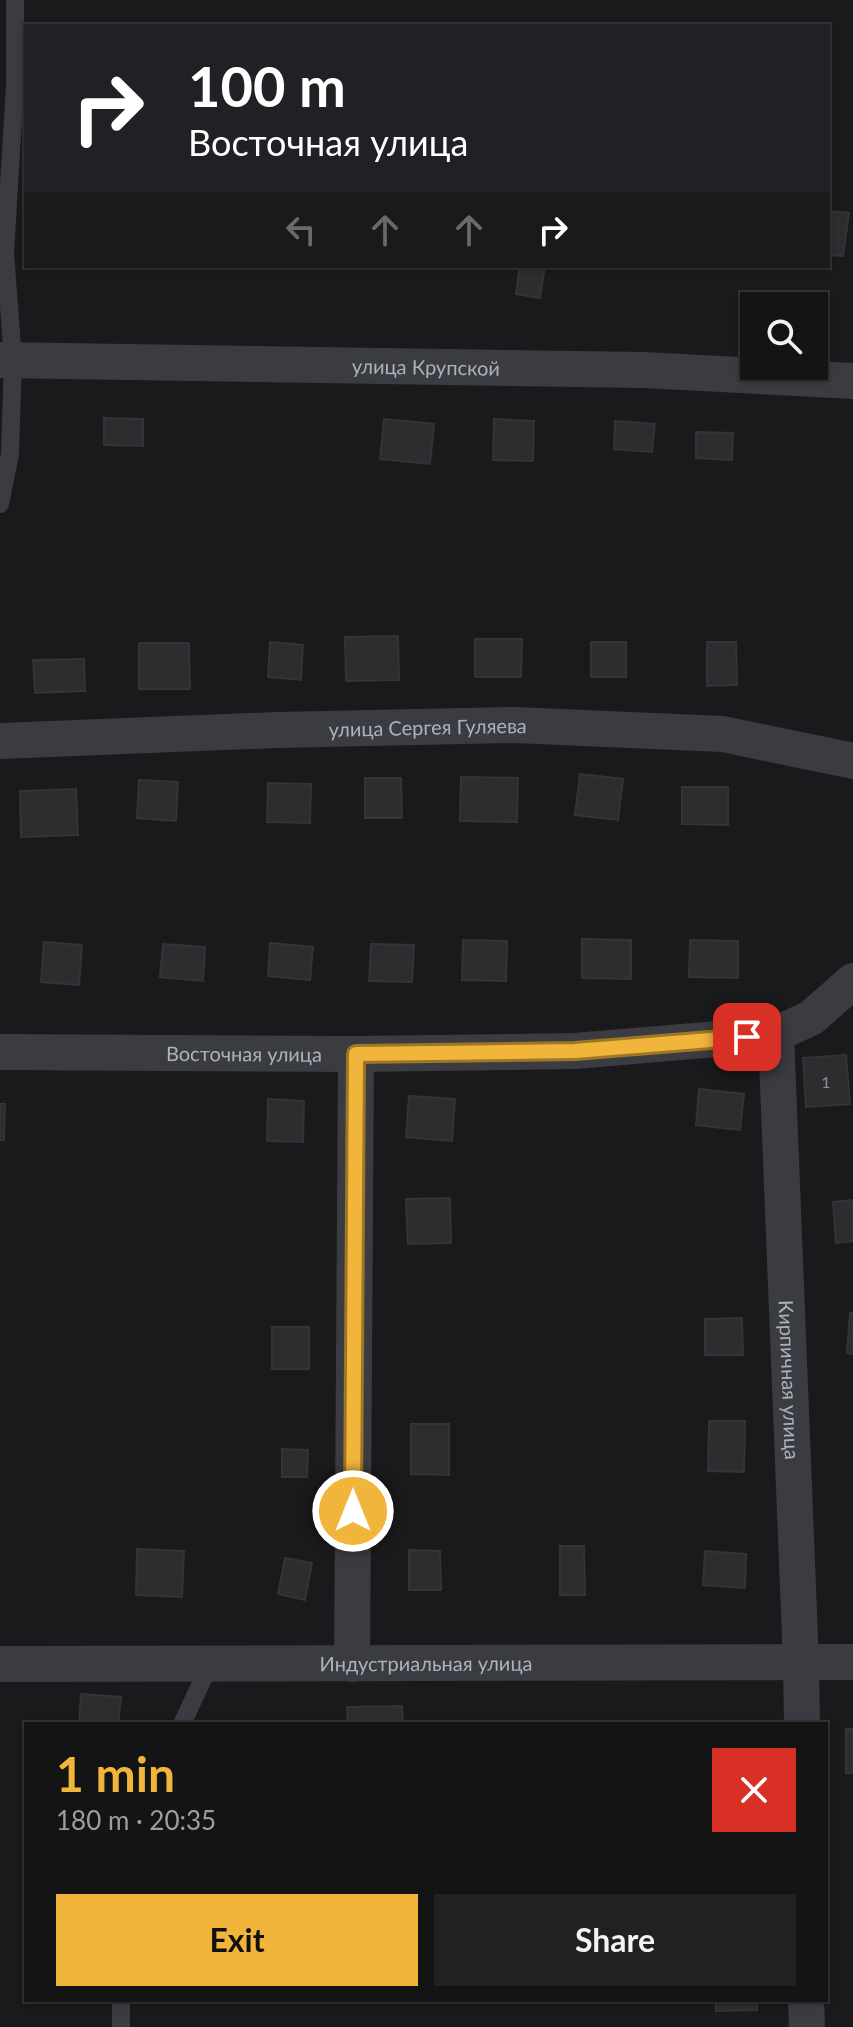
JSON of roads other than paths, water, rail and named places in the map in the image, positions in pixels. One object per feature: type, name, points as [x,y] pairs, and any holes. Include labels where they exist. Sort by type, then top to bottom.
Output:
[{"type":"street","name":"улица Крупской","points":[[6,360],[627,370],[853,381]]},
{"type":"street","name":"улица Сергея Гуляева","points":[[0,741],[514,725],[723,734],[852,762]]},
{"type":"street","name":"Восточная улица","points":[[0,1052],[356,1054],[575,1051],[776,1034],[811,1018],[853,981]]},
{"type":"street","name":"Кирпичная улица","points":[[776,1034],[802,1722]]},
{"type":"street","points":[[352,1664],[356,1054]]},
{"type":"street","name":"Индустриальная улица","points":[[0,1664],[853,1662]]},
{"type":"street","points":[[806,2002],[807,2027]]},
{"type":"lane","points":[[0,504],[10,454],[5,253],[15,85],[15,0]]},
{"type":"lane","points":[[183,1722],[210,1664]]},
{"type":"lane","points":[[121,2002],[121,2027]]}]
